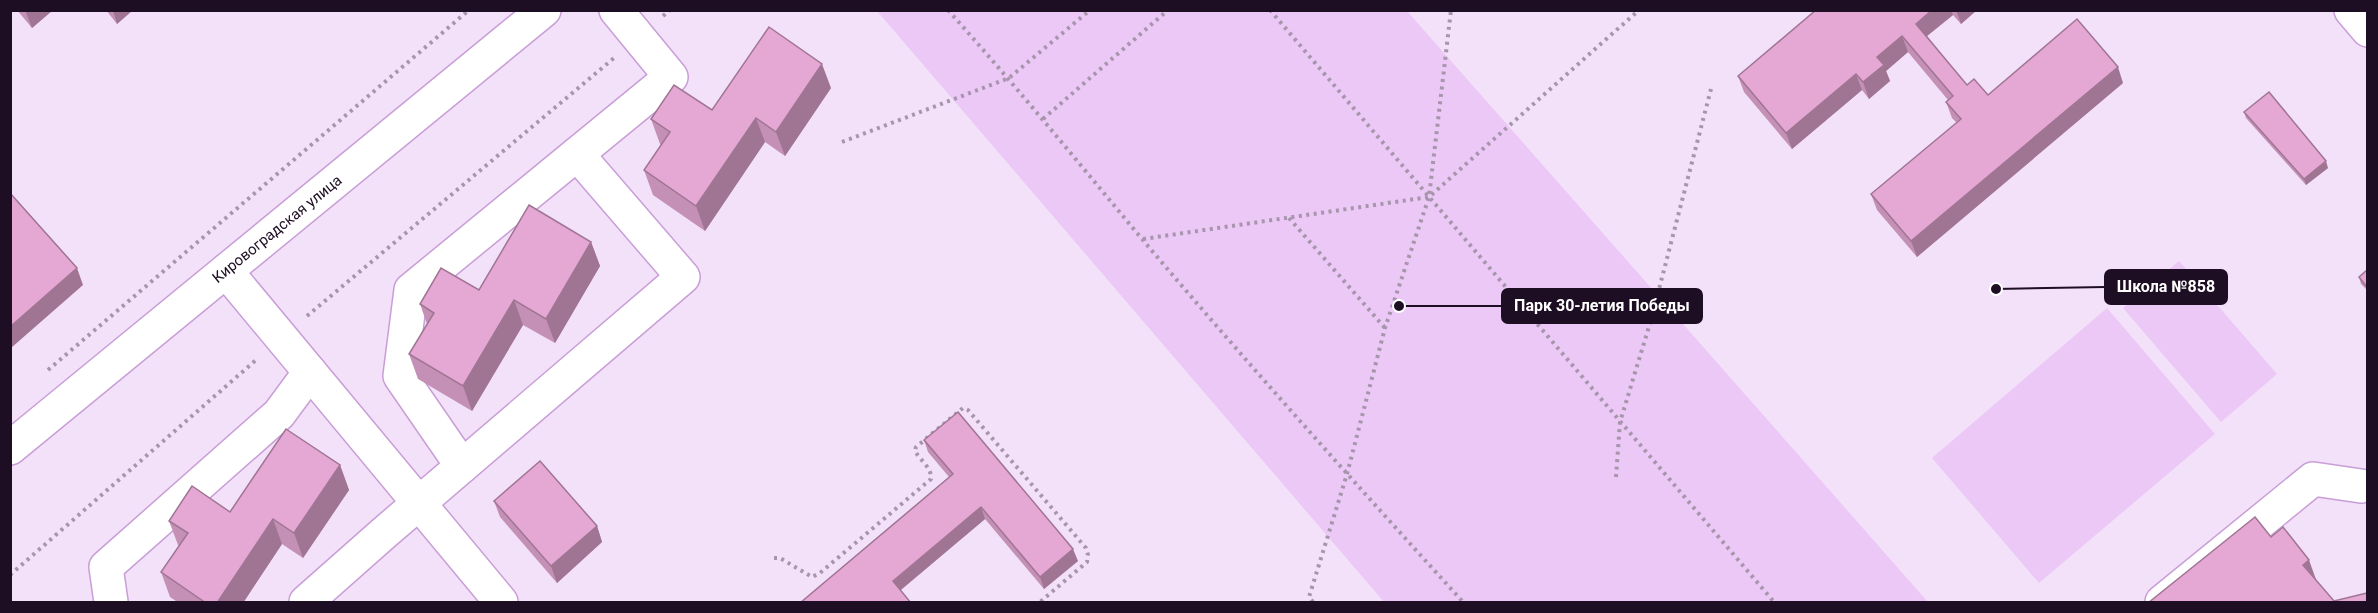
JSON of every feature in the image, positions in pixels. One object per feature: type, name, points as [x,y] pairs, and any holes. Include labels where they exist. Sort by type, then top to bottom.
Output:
[{"type":"street","name":"Кировоградская улица","points":[[10,448],[544,10]]},
{"type":"street","points":[[462,466],[400,376],[411,290],[671,77],[616,10]]},
{"type":"street","points":[[2351,10],[2367,30]]},
{"type":"street","points":[[306,603],[384,533],[683,277],[577,154]]},
{"type":"street","points":[[226,271],[501,603]]},
{"type":"street","points":[[111,603],[106,567],[279,414],[310,372]]},
{"type":"street","points":[[2162,603],[2313,479],[2365,487]]},
{"type":"path","points":[[43,374],[468,10]]},
{"type":"path","points":[[948,10],[1009,78],[1143,240],[1463,603]]},
{"type":"path","points":[[843,142],[1009,78],[1090,10]]},
{"type":"path","points":[[1043,119],[1168,10]]},
{"type":"path","points":[[1270,10],[1774,603]]},
{"type":"path","points":[[1313,603],[1309,597],[1347,474],[1385,328],[1429,197],[1451,10]]},
{"type":"path","points":[[1143,240],[1429,197],[1639,10]]},
{"type":"path","points":[[10,575],[281,338],[638,37]]},
{"type":"path","points":[[1616,477],[1620,422],[1651,320],[1711,88]]},
{"type":"path","points":[[1289,218],[1385,328]]},
{"type":"path","points":[[774,558],[780,558],[808,575],[815,576],[820,573],[931,479],[931,471],[915,451],[916,447],[963,408],[968,410],[1086,548],[1087,561],[1040,603]]},
{"type":"shaded area","points":[[877,11],[1407,11],[1928,602],[1384,602]]},
{"type":"shaded area","points":[[2179,261],[2277,374],[2221,422],[2123,308]]},
{"type":"shaded area","points":[[2107,308],[2215,434],[2039,583],[1932,458]]},
{"type":"building","points":[[1816,10],[1932,10],[1916,24],[1967,85],[1974,79],[1988,95],[2077,19],[2118,67],[1911,241],[1871,194],[1961,119],[1946,102],[1953,96],[1902,36],[1877,57],[1884,65],[1863,82],[1856,74],[1786,133],[1738,76]]},
{"type":"building","points":[[769,27],[822,64],[776,132],[756,118],[696,206],[644,170],[670,132],[651,119],[674,85],[712,110]]},
{"type":"building","points":[[2269,92],[2326,161],[2304,179],[2244,112]]},
{"type":"building","points":[[10,193],[77,268],[10,327]]},
{"type":"building","points":[[529,205],[591,242],[546,319],[514,300],[463,386],[409,354],[434,313],[420,304],[441,268],[479,290]]},
{"type":"building","points":[[2367,270],[2367,287],[2359,277]]},
{"type":"building","points":[[958,412],[1073,549],[1040,577],[981,507],[893,581],[911,603],[800,603],[953,474],[924,440]]},
{"type":"building","points":[[286,429],[340,465],[294,533],[273,519],[217,603],[206,603],[161,572],[188,533],[169,521],[192,486],[230,512]]},
{"type":"building","points":[[540,461],[597,526],[551,566],[494,501]]},
{"type":"building","points":[[2255,517],[2271,537],[2283,527],[2309,560],[2303,565],[2334,601],[2367,593],[2367,603],[2148,603]]},
{"type":"place","name":"Школа №858","points":[[1996,289]]},
{"type":"place","name":"Парк 30-летия Победы","points":[[1399,306]]}]
